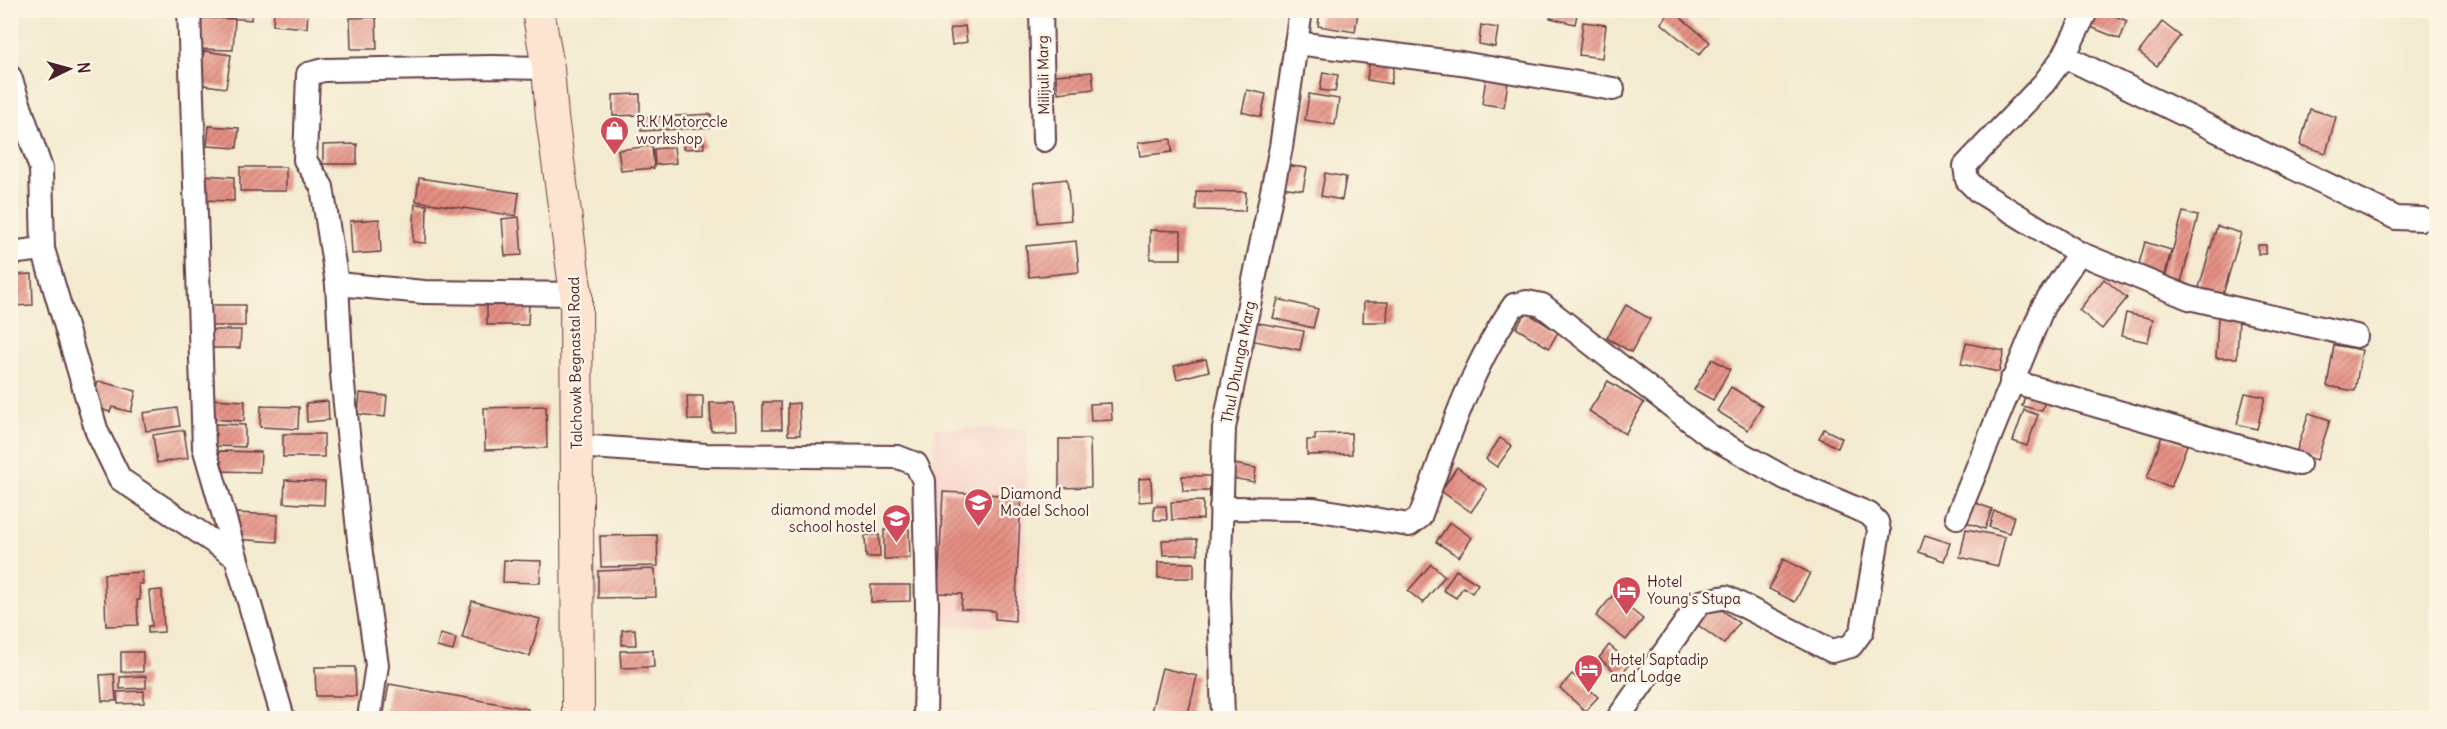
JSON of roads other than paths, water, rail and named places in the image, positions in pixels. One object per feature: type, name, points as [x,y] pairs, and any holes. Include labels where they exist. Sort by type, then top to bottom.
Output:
[{"type":"main road","name":"Talchowk Begnastal Road","points":[[538,10],[548,68],[552,117],[576,294],[578,718]]},
{"type":"street","points":[[189,10],[204,447],[283,718]]},
{"type":"street","name":"Milijuli Marg","points":[[1041,10],[1044,140]]},
{"type":"street","name":"Thul Dhunga Marg","points":[[1223,718],[1219,594],[1224,428],[1281,147],[1301,10]]},
{"type":"street","points":[[2087,10],[2064,56],[2044,83],[1965,166],[1967,180],[1978,191],[2079,253],[2189,298],[2356,336]]},
{"type":"street","points":[[1296,43],[1461,63],[1613,89]]},
{"type":"street","points":[[2064,56],[2396,218],[2422,219]]},
{"type":"street","points":[[369,718],[377,665],[359,540],[342,375],[337,284],[322,187],[305,160],[308,74],[324,70],[548,68]]},
{"type":"street","points":[[10,77],[41,170],[43,249],[97,432],[120,478],[236,557]]},
{"type":"street","points":[[10,253],[43,249]]},
{"type":"street","points":[[1957,517],[2043,307],[2079,253]]},
{"type":"street","points":[[337,284],[424,292],[576,294]]},
{"type":"street","points":[[1221,508],[1314,509],[1409,525],[1420,518],[1458,411],[1503,321],[1514,305],[1527,302],[1542,305],[1710,436],[1785,478],[1869,514],[1877,522],[1879,531],[1862,631],[1851,646],[1832,651],[1726,597],[1700,602],[1618,718]]},
{"type":"street","points":[[2011,381],[2299,464]]},
{"type":"street","points":[[577,446],[706,455],[898,457],[916,464],[924,481],[927,606],[925,718]]},
{"type":"place","name":"R.K Motorccle workshop","points":[[615,156]]},
{"type":"place","name":"Diamond Model School","points":[[979,528]]},
{"type":"place","name":"diamond model school hostel","points":[[897,544]]},
{"type":"place","name":"Hotel Young's Stupa","points":[[1626,616]]},
{"type":"place","name":"Hotel Saptadip and Lodge","points":[[1589,694]]}]
